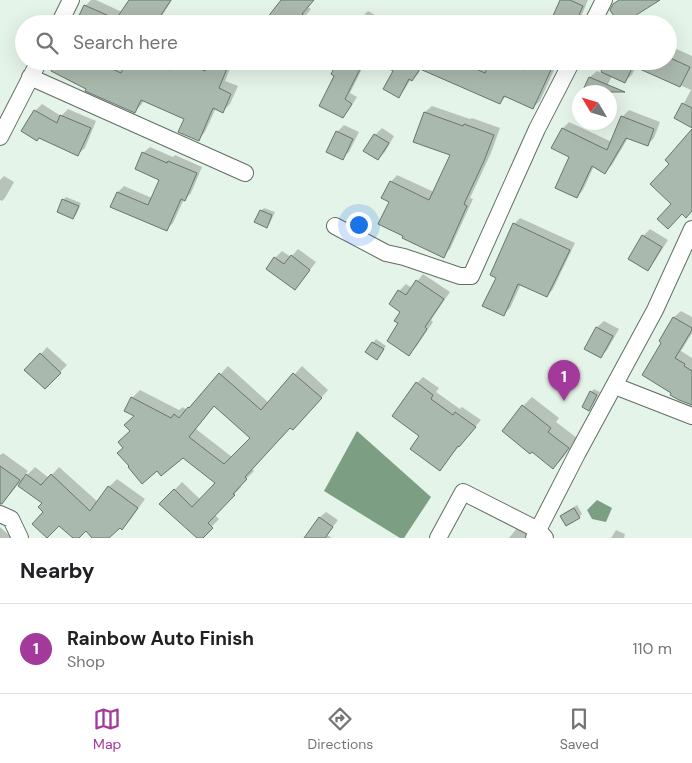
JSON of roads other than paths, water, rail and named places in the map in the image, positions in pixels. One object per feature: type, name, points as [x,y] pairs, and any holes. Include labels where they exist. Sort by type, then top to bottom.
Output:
[{"type":"street","points":[[64,15],[71,0]]},
{"type":"street","points":[[596,15],[604,0]]},
{"type":"street","points":[[0,137],[34,70]]},
{"type":"street","points":[[335,226],[386,253],[404,257],[460,276],[471,276],[538,129],[568,70]]},
{"type":"street","points":[[30,77],[245,173]]},
{"type":"street","points":[[438,538],[463,492],[539,535],[577,454],[655,310],[692,229]]},
{"type":"street","points":[[615,386],[692,416]]},
{"type":"street","points":[[0,514],[11,519],[20,538]]},
{"type":"place","name":"Rainbow Auto Finish","points":[[564,401]]}]
